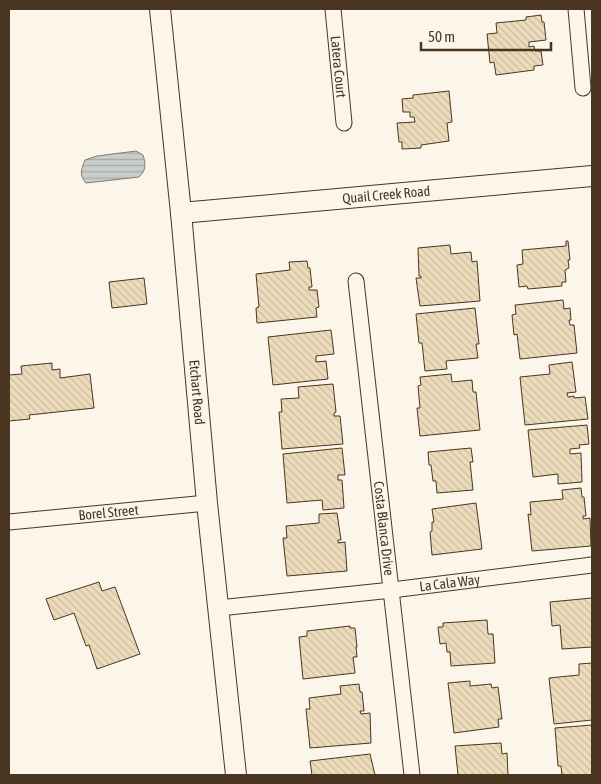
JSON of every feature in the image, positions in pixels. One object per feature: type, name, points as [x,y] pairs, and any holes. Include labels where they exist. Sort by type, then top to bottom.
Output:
[{"type":"street","name":"Etchart Road","points":[[160,9],[181,212],[207,504],[236,775]]},
{"type":"street","name":"Latera Court","points":[[333,9],[344,123]]},
{"type":"street","points":[[576,9],[583,88]]},
{"type":"street","name":"Quail Creek Road","points":[[181,212],[592,176]]},
{"type":"street","name":"Costa Blanca Drive","points":[[356,281],[412,775]]},
{"type":"street","name":"Borel Street","points":[[9,522],[207,504]]},
{"type":"street","name":"La Cala Way","points":[[219,608],[592,566]]},
{"type":"shaded area","points":[[136,151],[143,155],[145,161],[144,170],[139,177],[86,183],[82,177],[85,160],[97,156]]},
{"type":"building","points":[[541,15],[542,22],[544,22],[546,40],[529,42],[529,47],[534,46],[535,51],[541,51],[543,65],[534,66],[534,70],[496,75],[494,62],[490,63],[487,34],[497,33],[496,23],[526,20],[526,17]]},
{"type":"building","points":[[449,91],[452,122],[447,123],[449,141],[421,145],[421,148],[402,149],[402,142],[399,142],[397,123],[415,122],[414,117],[410,117],[410,112],[403,112],[402,99],[413,98],[413,95]]},
{"type":"building","points":[[566,241],[568,241],[570,260],[568,260],[569,268],[565,270],[566,282],[562,282],[562,286],[528,289],[527,286],[519,287],[517,265],[523,264],[522,250],[566,246]]},
{"type":"building","points":[[450,245],[451,254],[471,252],[472,262],[477,261],[480,301],[420,306],[416,278],[421,278],[419,276],[418,248]]},
{"type":"building","points":[[307,261],[308,268],[310,268],[312,287],[309,287],[309,290],[317,290],[319,307],[316,308],[317,317],[257,323],[256,308],[259,307],[256,274],[290,270],[289,262]]},
{"type":"building","points":[[144,278],[147,304],[112,308],[109,282]]},
{"type":"building","points":[[563,300],[564,309],[570,308],[571,320],[569,320],[570,325],[574,325],[577,353],[520,359],[517,334],[514,335],[512,315],[516,314],[515,305]]},
{"type":"building","points":[[475,308],[479,344],[476,344],[478,358],[446,361],[447,369],[425,371],[422,343],[419,343],[416,314]]},
{"type":"building","points":[[331,330],[334,354],[316,356],[316,362],[326,361],[328,379],[273,385],[268,337]]},
{"type":"building","points":[[572,362],[576,392],[567,393],[568,397],[585,397],[588,419],[525,425],[520,377],[550,374],[549,365]]},
{"type":"building","points":[[52,363],[52,370],[60,369],[60,378],[90,374],[94,408],[29,415],[30,419],[9,421],[9,375],[22,374],[21,366]]},
{"type":"building","points":[[451,374],[452,382],[472,380],[473,392],[476,392],[480,430],[420,436],[417,408],[420,408],[418,386],[421,385],[420,377]]},
{"type":"building","points":[[333,384],[336,412],[334,416],[340,416],[343,444],[282,449],[279,412],[282,412],[281,399],[299,398],[298,387]]},
{"type":"building","points":[[587,425],[589,444],[579,445],[580,448],[570,449],[570,454],[581,453],[582,482],[558,484],[558,474],[533,477],[528,430]]},
{"type":"building","points":[[342,448],[345,475],[338,475],[338,480],[342,480],[344,508],[323,510],[322,500],[287,503],[283,454]]},
{"type":"building","points":[[471,448],[473,462],[470,462],[473,490],[437,493],[436,481],[433,481],[431,465],[429,465],[428,452]]},
{"type":"building","points":[[581,488],[586,516],[583,516],[583,519],[590,518],[591,546],[532,551],[528,514],[531,515],[530,502],[563,499],[562,490]]},
{"type":"building","points":[[476,503],[482,549],[432,555],[430,532],[432,531],[432,522],[434,522],[432,509]]},
{"type":"building","points":[[337,513],[341,540],[338,540],[338,543],[345,542],[347,571],[287,576],[283,538],[287,538],[286,526],[319,523],[319,514]]},
{"type":"building","points":[[99,582],[102,591],[115,587],[140,654],[97,669],[89,645],[86,646],[74,613],[54,620],[46,599]]},
{"type":"building","points":[[592,598],[592,647],[562,649],[560,625],[552,626],[550,602]]},
{"type":"building","points":[[487,620],[488,634],[493,634],[495,663],[451,666],[450,652],[447,652],[446,643],[440,644],[438,627],[443,627],[443,623]]},
{"type":"building","points":[[350,626],[350,628],[355,628],[357,657],[353,657],[355,673],[303,679],[299,637],[307,636],[307,631]]},
{"type":"building","points":[[592,663],[592,720],[554,724],[549,678],[579,675],[579,664]]},
{"type":"building","points":[[470,681],[470,686],[491,684],[492,688],[498,687],[502,719],[498,719],[499,727],[454,733],[448,683]]},
{"type":"building","points":[[359,684],[364,711],[360,711],[361,714],[370,713],[371,743],[310,748],[306,709],[310,709],[309,698],[341,694],[340,686]]},
{"type":"building","points":[[592,725],[592,775],[562,775],[561,766],[558,766],[555,728]]},
{"type":"building","points":[[501,743],[502,754],[507,753],[508,775],[458,775],[455,746]]},
{"type":"building","points":[[370,754],[375,775],[312,775],[310,761]]}]
